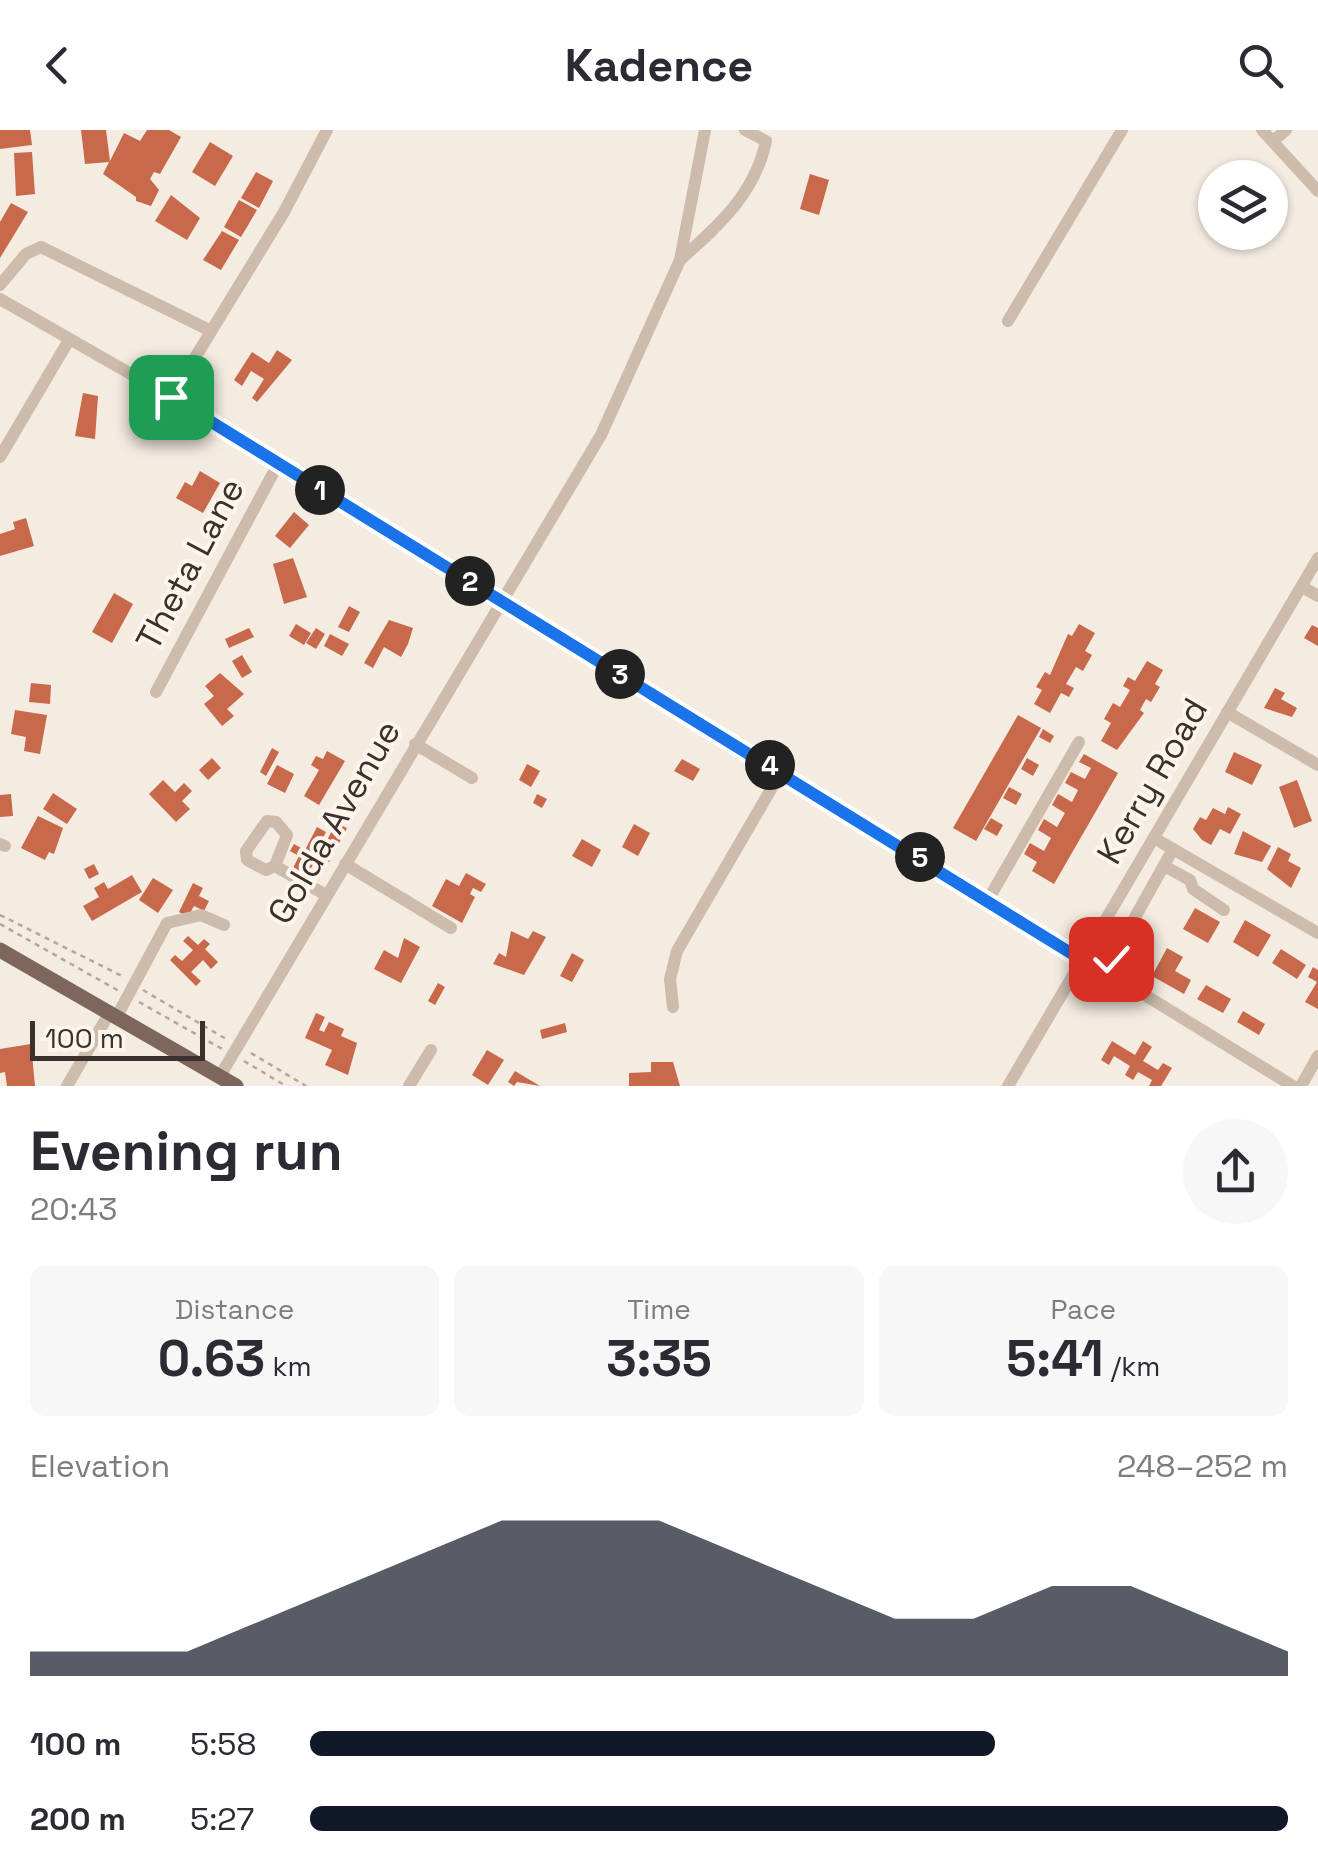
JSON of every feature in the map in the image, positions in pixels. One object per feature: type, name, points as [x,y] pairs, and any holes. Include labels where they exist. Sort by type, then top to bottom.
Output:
[{"type":"main road","points":[[0,950],[236,1086]]},
{"type":"street","points":[[171,397],[284,212],[327,130]]},
{"type":"street","points":[[680,260],[705,130]]},
{"type":"street","points":[[680,260],[736,208],[761,166],[766,140],[745,130]]},
{"type":"street","points":[[1008,321],[1122,130]]},
{"type":"street","points":[[1262,130],[1318,191]]},
{"type":"street","points":[[1274,142],[1286,130]]},
{"type":"street","points":[[0,285],[26,254],[40,247],[211,331]]},
{"type":"street","name":"Golda Avenue","points":[[220,1076],[500,599],[601,435],[680,260]]},
{"type":"street","points":[[0,299],[171,397],[1082,960],[1297,1086],[1318,1056]]},
{"type":"street","points":[[0,457],[69,340]]},
{"type":"street","name":"Theta Lane","points":[[156,692],[278,464]]},
{"type":"street","name":"Kerry Road","points":[[1008,1086],[1318,558]]},
{"type":"street","points":[[1302,586],[1318,596]]},
{"type":"street","points":[[1228,712],[1318,764]]},
{"type":"street","points":[[988,900],[1079,742]]},
{"type":"street","points":[[414,744],[472,778]]},
{"type":"street","points":[[672,1007],[670,979],[677,951],[781,772]]},
{"type":"street","points":[[1154,838],[1318,933]]},
{"type":"street","points":[[1104,973],[1173,849]]},
{"type":"street","points":[[345,864],[450,928]]},
{"type":"street","points":[[275,866],[326,895]]},
{"type":"street","points":[[1164,866],[1190,880],[1193,890],[1224,910]]},
{"type":"street","points":[[67,1086],[131,989],[167,923],[201,915],[224,925]]},
{"type":"street","points":[[409,1086],[431,1050]]},
{"type":"path","points":[[0,915],[235,1050],[306,1086]]},
{"type":"path","points":[[0,924],[131,989],[235,1050],[286,1086]]},
{"type":"building","points":[[0,130],[30,130],[32,145],[0,149]]},
{"type":"building","points":[[81,130],[106,130],[110,161],[124,133],[140,141],[147,130],[169,130],[181,137],[160,174],[154,172],[150,179],[159,190],[151,206],[136,201],[136,197],[103,174],[109,162],[85,164]]},
{"type":"building","points":[[210,142],[233,156],[215,186],[192,172]]},
{"type":"building","points":[[32,152],[35,194],[16,196],[14,153]]},
{"type":"building","points":[[256,172],[273,181],[259,208],[241,198]]},
{"type":"building","points":[[810,174],[829,180],[819,215],[800,209]]},
{"type":"building","points":[[171,195],[200,218],[187,240],[155,221]]},
{"type":"building","points":[[239,200],[257,210],[241,237],[224,227]]},
{"type":"building","points":[[11,203],[28,212],[0,258],[0,222]]},
{"type":"building","points":[[222,231],[239,240],[221,270],[203,260]]},
{"type":"building","points":[[277,350],[292,360],[257,402],[252,398],[264,379],[251,371],[242,386],[234,380],[252,352],[269,363]]},
{"type":"building","points":[[83,393],[98,396],[95,439],[75,436]]},
{"type":"building","points":[[200,471],[220,483],[203,513],[176,498],[185,482],[192,486]]},
{"type":"building","points":[[294,512],[309,525],[290,548],[275,536]]},
{"type":"building","points":[[26,518],[34,546],[0,556],[0,534],[15,529],[13,522]]},
{"type":"building","points":[[293,558],[307,597],[284,604],[273,564]]},
{"type":"building","points":[[114,593],[133,604],[112,643],[92,632]]},
{"type":"building","points":[[349,606],[360,612],[349,632],[338,627]]},
{"type":"building","points":[[389,620],[413,628],[408,644],[401,657],[384,647],[373,668],[364,663]]},
{"type":"building","points":[[296,624],[311,633],[304,645],[289,636]]},
{"type":"building","points":[[1079,624],[1095,633],[1085,651],[1092,655],[1083,671],[1076,667],[1066,684],[1074,688],[1069,697],[1061,693],[1050,713],[1034,704],[1042,690],[1036,687],[1045,672],[1050,675],[1068,634],[1072,636]]},
{"type":"building","points":[[1312,625],[1318,628],[1318,646],[1304,638]]},
{"type":"building","points":[[249,628],[254,637],[229,648],[225,639]]},
{"type":"building","points":[[316,628],[325,634],[316,649],[306,643]]},
{"type":"building","points":[[330,634],[349,644],[342,656],[324,646]]},
{"type":"building","points":[[242,655],[252,672],[242,678],[232,661]]},
{"type":"building","points":[[1147,661],[1163,670],[1155,684],[1160,687],[1151,702],[1146,699],[1140,710],[1144,713],[1117,750],[1101,741],[1111,723],[1104,719],[1113,703],[1120,707],[1130,690],[1123,686],[1128,677],[1135,681]]},
{"type":"building","points":[[220,673],[244,694],[227,709],[234,716],[222,726],[204,704],[214,696],[205,686]]},
{"type":"building","points":[[31,683],[51,685],[50,704],[29,702]]},
{"type":"building","points":[[1275,688],[1285,693],[1281,699],[1297,708],[1292,717],[1264,708]]},
{"type":"building","points":[[15,710],[47,715],[40,754],[24,751],[26,737],[11,734]]},
{"type":"building","points":[[1018,715],[1041,728],[976,841],[953,828]]},
{"type":"building","points":[[1043,729],[1054,736],[1050,743],[1039,737]]},
{"type":"building","points":[[272,748],[279,752],[266,776],[260,772]]},
{"type":"building","points":[[327,751],[345,761],[319,805],[304,796],[319,770],[311,765],[316,756],[323,759]]},
{"type":"building","points":[[1234,752],[1262,765],[1252,785],[1225,772]]},
{"type":"building","points":[[1084,754],[1118,773],[1054,884],[1032,871],[1037,862],[1024,854],[1030,843],[1044,851],[1051,838],[1038,830],[1044,819],[1057,827],[1065,813],[1052,805],[1058,794],[1072,802],[1078,790],[1065,783],[1071,772],[1085,779],[1091,768],[1079,762]]},
{"type":"building","points":[[212,758],[221,768],[208,780],[199,770]]},
{"type":"building","points":[[1027,758],[1039,765],[1033,776],[1021,769]]},
{"type":"building","points":[[682,759],[700,769],[693,781],[674,771]]},
{"type":"building","points":[[527,764],[540,771],[531,787],[519,780]]},
{"type":"building","points":[[277,765],[294,774],[285,793],[267,784]]},
{"type":"building","points":[[163,780],[175,792],[184,783],[192,791],[182,801],[190,809],[176,822],[149,794]]},
{"type":"building","points":[[1297,780],[1312,821],[1294,828],[1279,787]]},
{"type":"building","points":[[1009,787],[1022,794],[1016,805],[1003,798]]},
{"type":"building","points":[[53,793],[77,809],[67,824],[43,809]]},
{"type":"building","points":[[11,794],[13,816],[0,817],[0,795]]},
{"type":"building","points":[[537,794],[547,799],[542,808],[533,803]]},
{"type":"building","points":[[1228,807],[1241,814],[1230,834],[1220,829],[1211,845],[1202,840],[1193,829],[1200,817],[1206,820],[1213,808],[1225,814]]},
{"type":"building","points":[[38,816],[63,828],[54,854],[49,852],[45,860],[21,848]]},
{"type":"building","points":[[991,818],[1003,825],[997,836],[984,829]]},
{"type":"building","points":[[336,823],[347,828],[329,862],[318,856],[307,875],[293,868],[299,856],[290,851],[294,844],[305,850],[317,827],[326,832],[322,840],[326,842]]},
{"type":"building","points":[[634,824],[650,833],[638,856],[622,847]]},
{"type":"building","points":[[1243,831],[1271,846],[1262,862],[1234,854]]},
{"type":"building","points":[[582,839],[601,850],[592,867],[572,856]]},
{"type":"building","points":[[1278,847],[1291,854],[1288,861],[1301,868],[1291,888],[1267,869]]},
{"type":"building","points":[[94,864],[99,874],[89,879],[84,869]]},
{"type":"building","points":[[466,873],[486,884],[481,892],[473,888],[470,894],[475,897],[462,923],[432,906],[446,879],[459,886]]},
{"type":"building","points":[[132,875],[142,892],[92,921],[83,906],[99,897],[94,888],[104,882],[108,889]]},
{"type":"building","points":[[153,878],[173,890],[158,913],[139,900]]},
{"type":"building","points":[[193,883],[203,888],[199,896],[209,901],[204,911],[194,906],[188,917],[179,912]]},
{"type":"building","points":[[1195,908],[1220,922],[1208,943],[1183,929]]},
{"type":"building","points":[[1245,920],[1271,935],[1258,957],[1233,942]]},
{"type":"building","points":[[511,931],[528,939],[533,931],[546,937],[524,975],[493,964],[499,953],[506,957]]},
{"type":"building","points":[[188,936],[198,945],[204,939],[210,944],[205,949],[218,962],[211,969],[203,960],[191,972],[201,981],[196,986],[170,960],[175,955],[182,961],[193,950],[183,941]]},
{"type":"building","points":[[404,938],[420,947],[401,983],[374,969],[384,950],[398,958]]},
{"type":"building","points":[[1167,948],[1183,957],[1175,971],[1191,980],[1184,994],[1152,976]]},
{"type":"building","points":[[1281,949],[1306,965],[1297,979],[1272,963]]},
{"type":"building","points":[[572,953],[584,960],[572,982],[560,976]]},
{"type":"building","points":[[1313,967],[1318,970],[1318,1009],[1305,1002],[1317,982],[1308,977]]},
{"type":"building","points":[[438,983],[445,987],[435,1005],[428,1001]]},
{"type":"building","points":[[1206,985],[1231,999],[1223,1013],[1197,999]]},
{"type":"building","points":[[1243,1011],[1265,1024],[1259,1035],[1237,1022]]},
{"type":"building","points":[[316,1013],[325,1017],[319,1030],[324,1032],[329,1022],[344,1029],[341,1036],[357,1043],[348,1075],[325,1065],[332,1050],[305,1038]]},
{"type":"building","points":[[565,1023],[567,1032],[542,1039],[540,1030]]},
{"type":"building","points":[[1112,1041],[1135,1055],[1143,1041],[1152,1047],[1143,1061],[1158,1070],[1163,1063],[1172,1068],[1161,1086],[1149,1086],[1152,1080],[1138,1072],[1133,1080],[1125,1075],[1130,1066],[1114,1056],[1109,1065],[1101,1060]]},
{"type":"building","points":[[31,1044],[35,1086],[7,1086],[5,1072],[0,1073],[0,1049]]},
{"type":"building","points":[[487,1050],[504,1060],[488,1085],[472,1075]]},
{"type":"building","points":[[651,1062],[673,1062],[680,1086],[629,1086],[629,1073],[651,1072]]},
{"type":"building","points":[[515,1071],[540,1086],[517,1082],[514,1086],[508,1082]]},
{"type":"route","points":[[171,397],[1082,960],[1104,973],[1111,959]]}]
